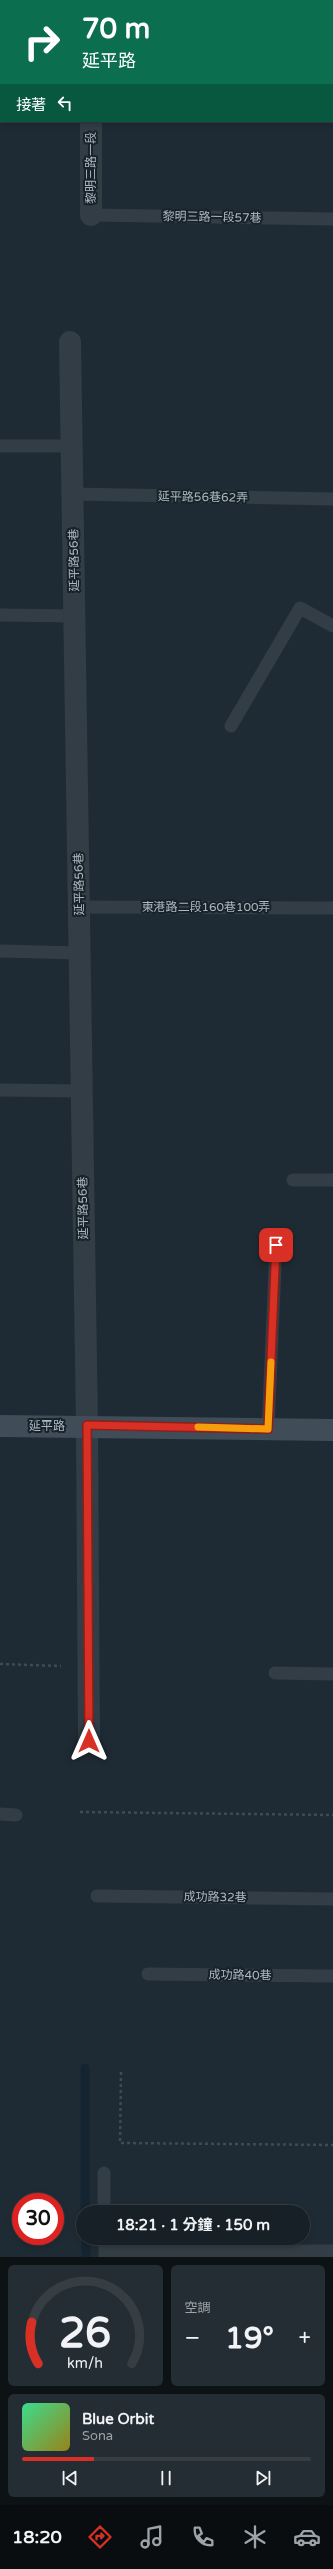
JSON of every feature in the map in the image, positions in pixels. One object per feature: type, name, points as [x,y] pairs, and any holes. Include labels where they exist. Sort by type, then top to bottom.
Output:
[{"type":"main road","name":"延平路","points":[[0,1426],[87,1425],[333,1430]]},
{"type":"street","name":"黎明三路一段","points":[[91,122],[91,215]]},
{"type":"street","name":"延平路56巷","points":[[70,342],[87,1425],[89,1741]]},
{"type":"lane","name":"黎明三路一段57巷","points":[[91,215],[333,219]]},
{"type":"lane","points":[[0,446],[72,446]]},
{"type":"lane","name":"延平路56巷62弄","points":[[73,494],[333,499]]},
{"type":"lane","points":[[231,726],[300,608],[333,626]]},
{"type":"lane","points":[[0,615],[74,616]]},
{"type":"lane","name":"東港路二段160巷100弄","points":[[79,907],[333,908]]},
{"type":"lane","points":[[0,951],[80,953]]},
{"type":"lane","points":[[0,1090],[82,1091]]},
{"type":"lane","points":[[293,1180],[333,1180]]},
{"type":"lane","points":[[268,1429],[276,1245]]},
{"type":"lane","points":[[275,1673],[333,1674]]},
{"type":"lane","points":[[0,1814],[16,1814]]},
{"type":"lane","name":"成功路32巷","points":[[97,1896],[333,1899]]},
{"type":"lane","name":"成功路40巷","points":[[148,1974],[333,1976]]},
{"type":"lane","points":[[104,2173],[104,2205]]},
{"type":"lane","points":[[105,2254],[333,2251]]},
{"type":"path","points":[[0,1664],[88,1667]]},
{"type":"path","points":[[80,1812],[333,1815]]},
{"type":"path","points":[[121,2072],[120,2143],[333,2145]]},
{"type":"waterway","points":[[85,2068],[85,2205]]},
{"type":"waterway","points":[[86,2245],[86,2257]]},
{"type":"slow traffic","points":[[198,1427],[268,1429],[271,1362]]},
{"type":"route","points":[[89,1741],[87,1425],[268,1429],[276,1245]]}]
